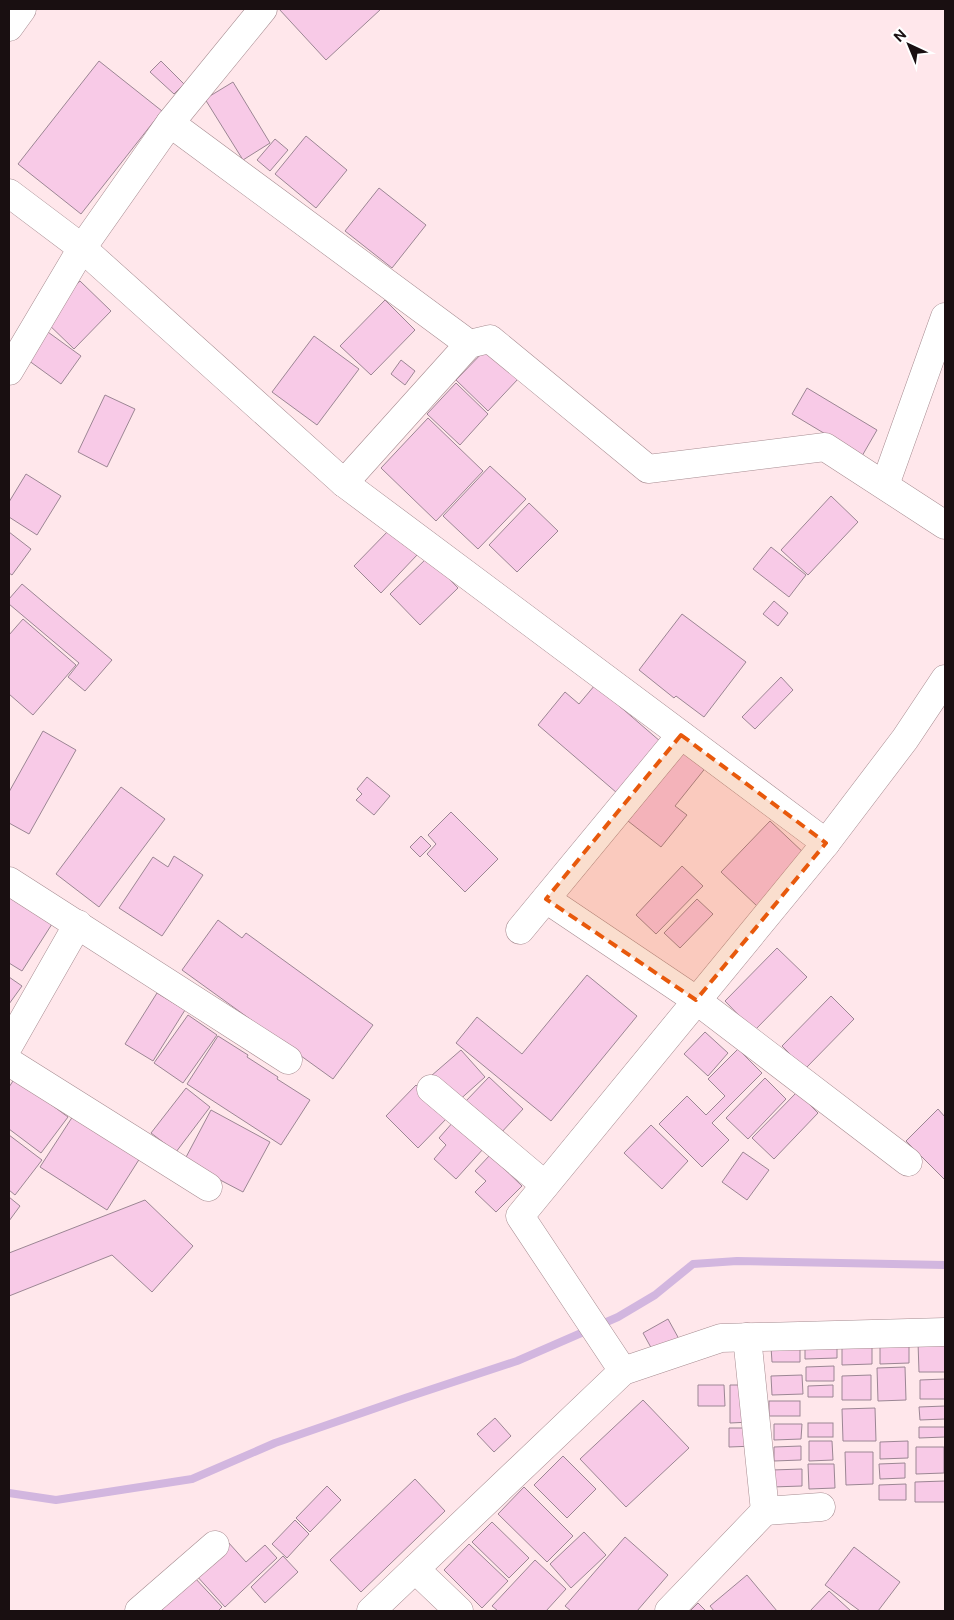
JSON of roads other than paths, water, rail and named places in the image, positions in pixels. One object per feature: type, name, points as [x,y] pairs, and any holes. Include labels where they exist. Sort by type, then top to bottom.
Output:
[{"type":"street","points":[[9,27],[22,9]]},
{"type":"street","points":[[10,366],[82,248],[170,123],[263,9]]},
{"type":"street","points":[[170,123],[469,344]]},
{"type":"street","points":[[9,193],[82,248],[344,483],[826,843]]},
{"type":"street","points":[[885,484],[945,317]]},
{"type":"street","points":[[344,483],[469,344],[490,339],[648,469],[825,446],[945,525]]},
{"type":"street","points":[[623,1372],[520,1216],[826,843],[906,739],[945,679]]},
{"type":"street","points":[[520,930],[681,735]]},
{"type":"street","points":[[9,881],[288,1060]]},
{"type":"street","points":[[546,899],[696,1000],[908,1162]]},
{"type":"street","points":[[9,1045],[78,924]]},
{"type":"street","points":[[9,1062],[208,1187]]},
{"type":"street","points":[[431,1090],[545,1186]]},
{"type":"street","points":[[371,1611],[623,1372],[720,1338],[945,1332]]},
{"type":"street","points":[[747,1337],[765,1511]]},
{"type":"street","points":[[669,1611],[765,1511],[821,1507]]},
{"type":"street","points":[[139,1611],[215,1545]]},
{"type":"street","points":[[416,1568],[459,1611]]},
{"type":"waterway","points":[[9,1493],[56,1500],[192,1479],[275,1443],[517,1361],[618,1317],[655,1295],[693,1264],[737,1261],[945,1265]]}]
